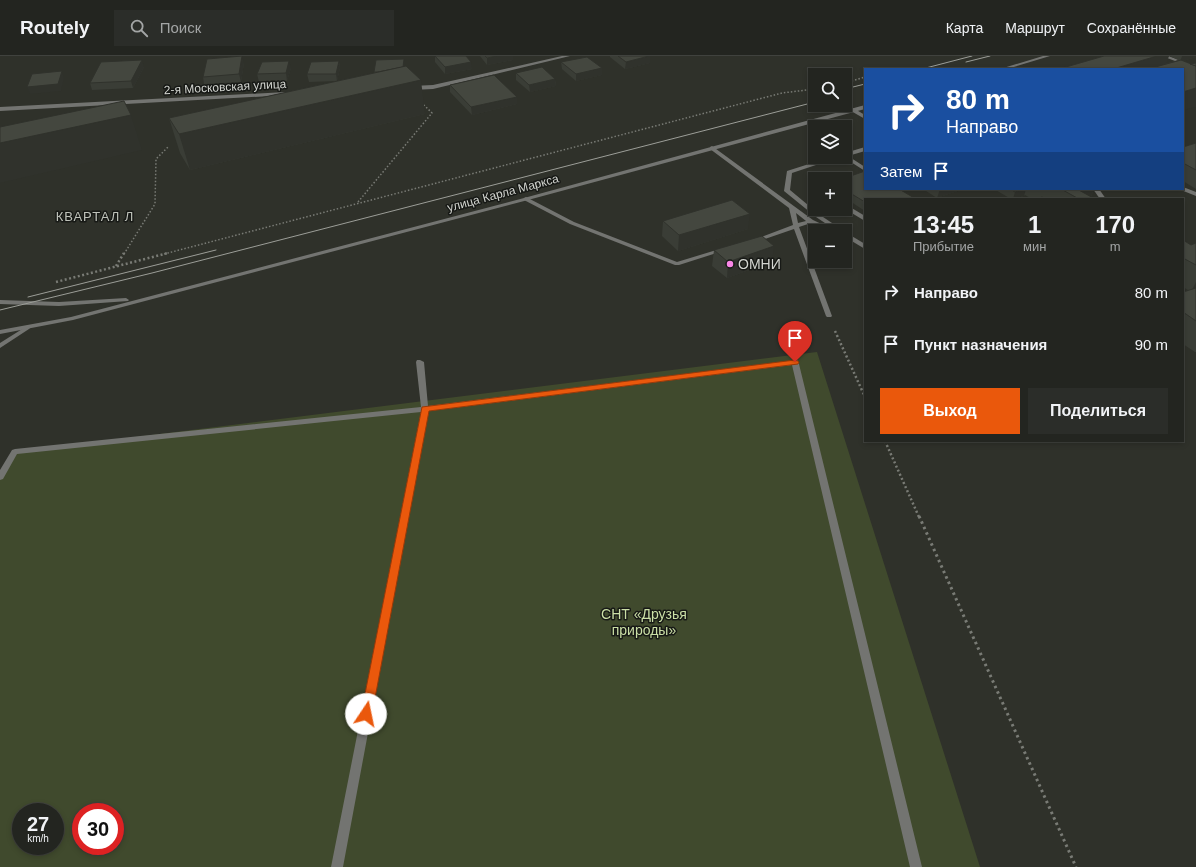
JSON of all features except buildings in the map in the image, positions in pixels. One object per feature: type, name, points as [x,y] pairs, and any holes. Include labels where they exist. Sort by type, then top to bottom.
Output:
[{"type":"street","points":[[409,88],[433,87],[568,56]]},
{"type":"street","points":[[1006,68],[1048,56]]},
{"type":"street","points":[[1164,56],[1196,68]]},
{"type":"street","name":"2-я Московская улица","points":[[0,109],[289,94]]},
{"type":"street","name":"улица Карла Маркса","points":[[852,110],[864,107]]},
{"type":"street","points":[[852,110],[864,116]]},
{"type":"street","name":"улица Карла Маркса","points":[[0,332],[71,319],[145,298],[526,199],[845,112]]},
{"type":"street","points":[[712,148],[811,221],[817,224]]},
{"type":"street","points":[[852,153],[864,149]]},
{"type":"street","points":[[852,160],[864,167]]},
{"type":"street","points":[[815,164],[789,172],[787,191],[830,224]]},
{"type":"street","points":[[1184,189],[1196,194]]},
{"type":"street","points":[[1097,190],[1103,198]]},
{"type":"street","points":[[526,199],[572,223],[677,264],[731,248]]},
{"type":"street","points":[[792,207],[796,227],[829,316]]},
{"type":"street","points":[[852,211],[864,218]]},
{"type":"street","points":[[746,243],[811,221]]},
{"type":"street","points":[[852,239],[864,247]]},
{"type":"street","points":[[852,242],[864,248]]},
{"type":"street","name":"улица Карла Маркса","points":[[0,302],[60,304],[145,298]]},
{"type":"street","points":[[0,346],[27,328]]},
{"type":"street","points":[[337,867],[425,409],[420,362]]},
{"type":"street","points":[[0,477],[15,452],[425,409],[795,362],[916,867]]},
{"type":"path","points":[[852,81],[864,78]]},
{"type":"path","points":[[56,282],[782,93],[808,90]]},
{"type":"path","points":[[358,203],[432,113],[422,102]]},
{"type":"path","points":[[116,266],[155,204],[156,159],[168,147]]},
{"type":"path","points":[[829,316],[864,395]]},
{"type":"path","points":[[885,442],[1076,867]]},
{"type":"green space","name":"СНТ «Друзья природы»","points":[[817,352],[980,867],[0,867],[0,475],[15,452]]},
{"type":"tram line","points":[[926,68],[972,56]]},
{"type":"tram line","points":[[966,62],[990,56]]},
{"type":"tram line","points":[[852,87],[864,84]]},
{"type":"tram line","points":[[0,310],[152,273],[808,104]]},
{"type":"tram line","points":[[28,297],[216,250]]},
{"type":"place","name":"ОМНИ","points":[[730,264]]},
{"type":"district","name":"КВАРТАЛ Л","points":[[95,216]]},
{"type":"route","points":[[366,714],[425,409],[795,362]]}]
